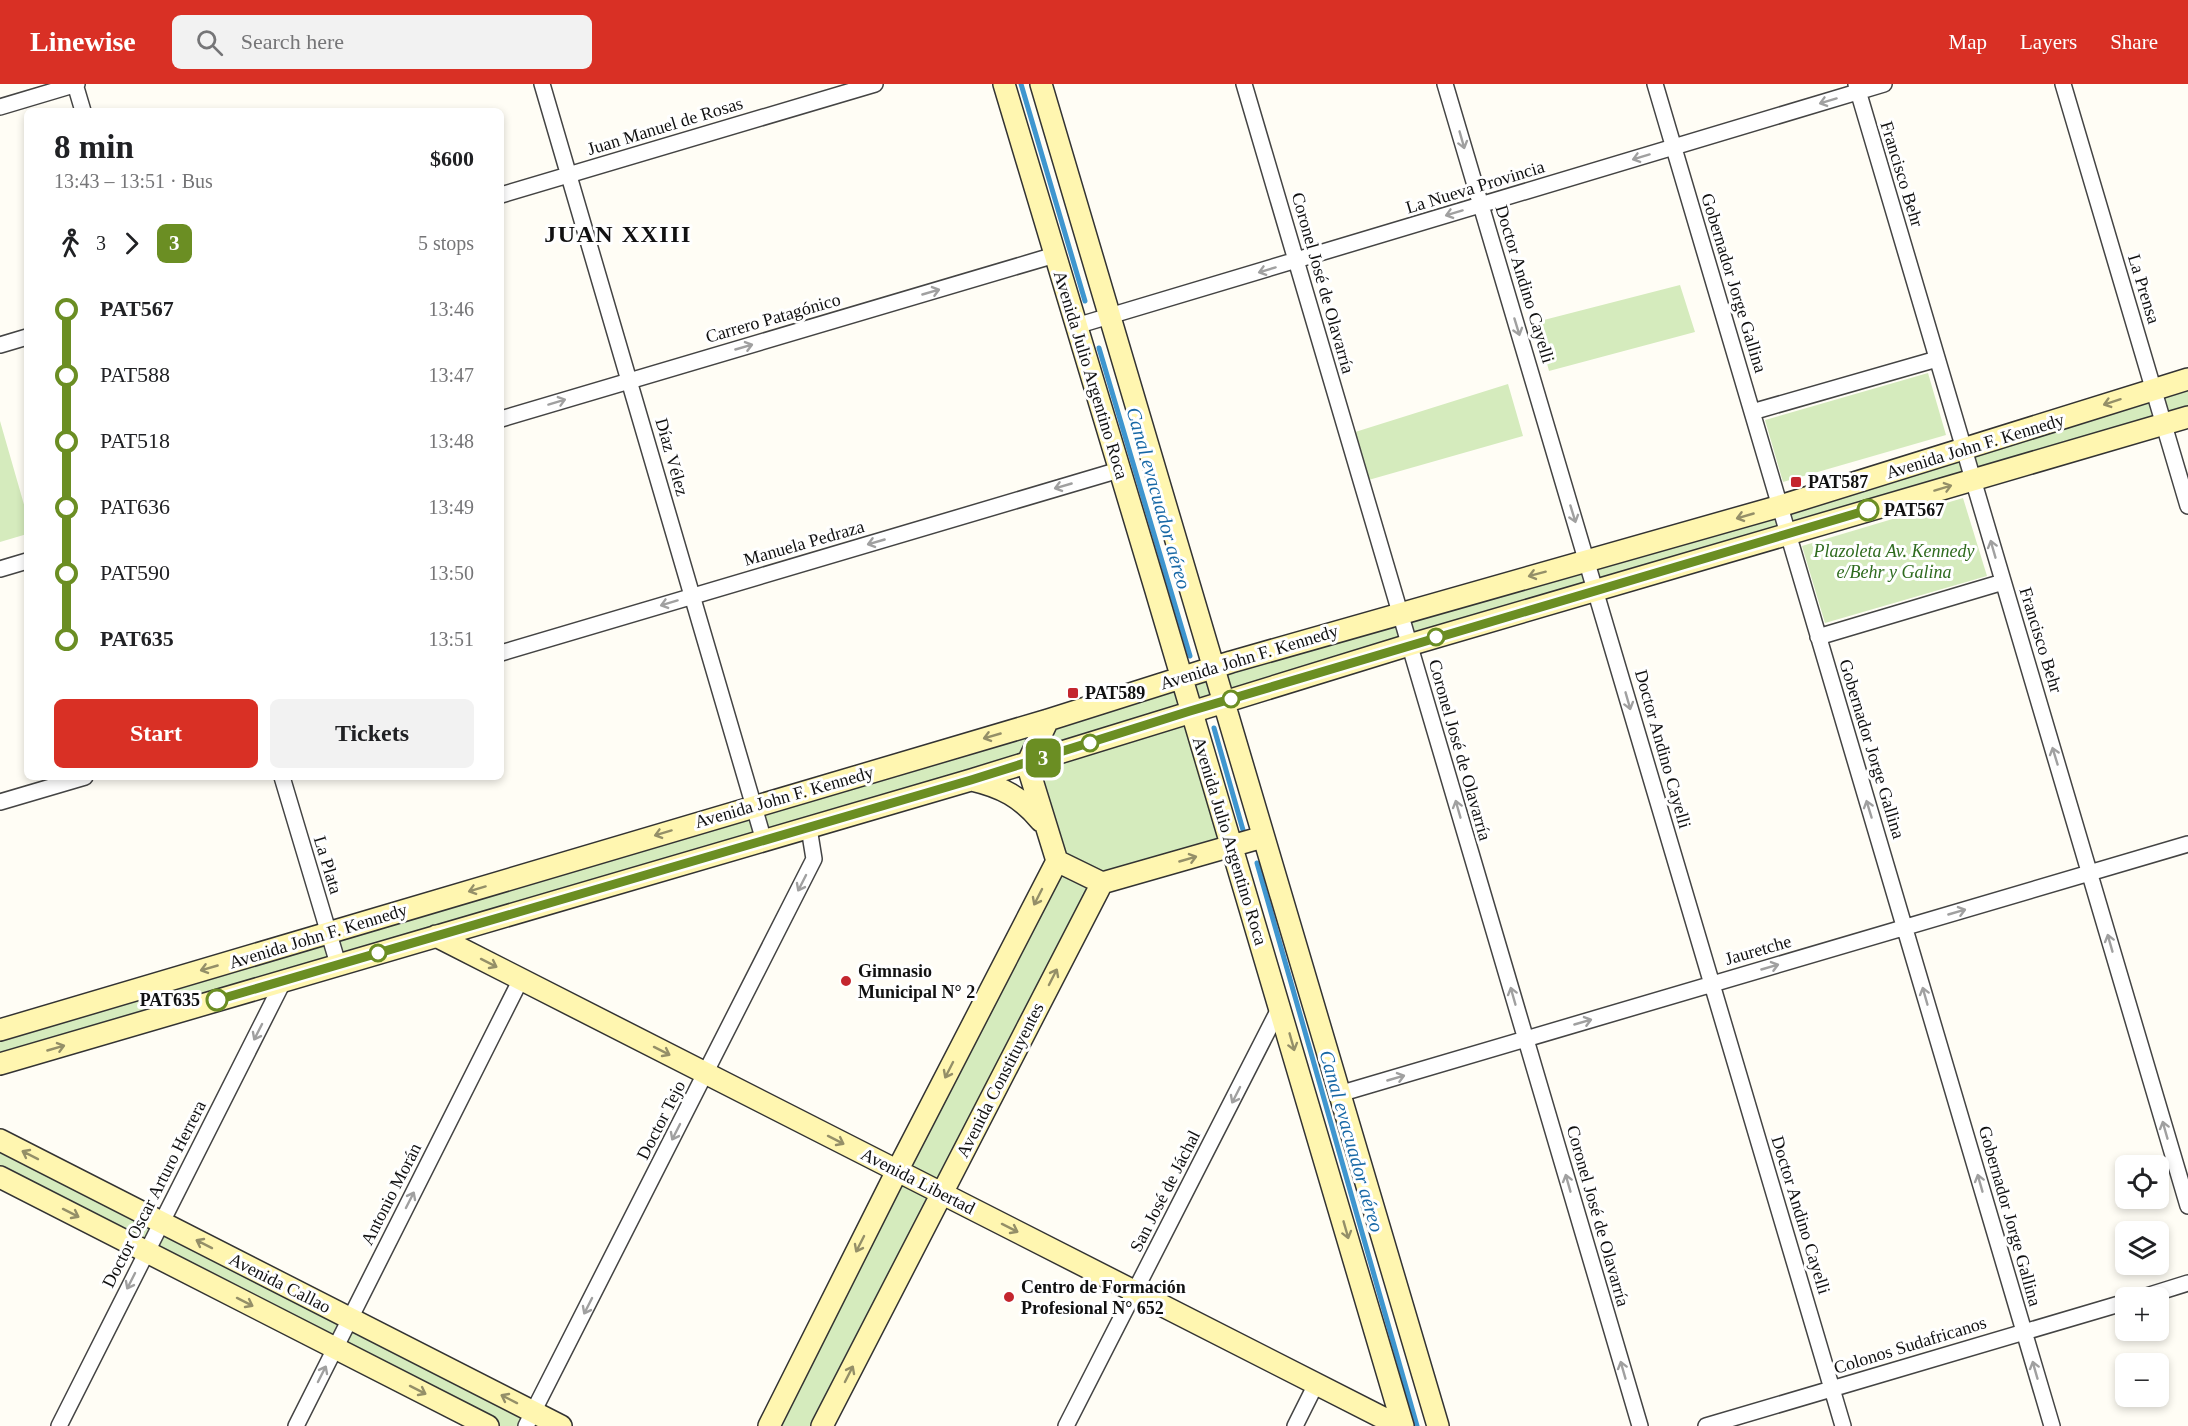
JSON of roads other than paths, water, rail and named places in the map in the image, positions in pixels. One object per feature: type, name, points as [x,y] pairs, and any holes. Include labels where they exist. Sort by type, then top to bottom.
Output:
[{"type":"main road","name":"Avenida Julio Argentino Roca","points":[[1004,84],[1190,711],[1281,1005],[1401,1426]]},
{"type":"main road","name":"Avenida Julio Argentino Roca","points":[[1041,84],[1438,1426]]},
{"type":"main road","name":"Avenida John F. Kennedy","points":[[0,1030],[754,805],[1048,720],[1213,667],[1400,612],[1780,506],[2188,379]]},
{"type":"main road","name":"Avenida John F. Kennedy","points":[[0,1064],[1027,764],[1190,711],[1409,645],[2188,417]]},
{"type":"main road","points":[[769,1426],[1057,861],[1027,764],[1048,720]]},
{"type":"main road","points":[[971,780],[1013,793],[1028,806],[1047,829]]},
{"type":"main road","points":[[1057,861],[1102,884],[1263,837]]},
{"type":"main road","name":"Avenida Constituyentes","points":[[822,1426],[1102,884]]},
{"type":"main road","name":"Avenida Libertad","points":[[436,936],[1401,1426]]},
{"type":"main road","name":"Avenida Callao","points":[[0,1140],[351,1319],[530,1419],[561,1426]]},
{"type":"main road","name":"Avenida Callao","points":[[0,1177],[488,1426]]},
{"type":"street","points":[[0,107],[76,84],[82,108]]},
{"type":"street","name":"Díaz Vélez","points":[[542,84],[764,841]]},
{"type":"street","name":"Juan Manuel de Rosas","points":[[504,194],[874,84]]},
{"type":"street","name":"Coronel José de Olavarría","points":[[1244,84],[1640,1426]]},
{"type":"street","name":"Doctor Andino Cayelli","points":[[1445,84],[1843,1426]]},
{"type":"street","name":"Gobernador Jorge Gallina","points":[[1655,84],[2052,1426]]},
{"type":"street","name":"La Nueva Provincia","points":[[1076,326],[1674,147],[1857,88],[1884,84]]},
{"type":"street","name":"La Prensa","points":[[2063,84],[2188,506]]},
{"type":"street","name":"Francisco Behr","points":[[1857,88],[2188,1206]]},
{"type":"street","name":"Carrero Patagónico","points":[[504,418],[1055,255]]},
{"type":"street","points":[[0,345],[24,338]]},
{"type":"street","points":[[1752,412],[1937,359]]},
{"type":"street","name":"Manuela Pedraza","points":[[504,653],[1119,470]]},
{"type":"street","points":[[0,569],[24,562]]},
{"type":"street","points":[[1818,637],[2003,582]]},
{"type":"street","points":[[0,802],[75,780]]},
{"type":"street","name":"La Plata","points":[[283,780],[338,964]]},
{"type":"street","name":"Doctor Tejo","points":[[530,1419],[814,859],[809,828]]},
{"type":"street","name":"Jauretche","points":[[1340,1094],[2188,844]]},
{"type":"street","name":"Antonio Morán","points":[[296,1426],[521,979]]},
{"type":"street","name":"Doctor Oscar Arturo Herrera","points":[[59,1426],[284,980]]},
{"type":"street","name":"San José de Jáchal","points":[[1066,1426],[1281,1005]]},
{"type":"street","points":[[2169,1290],[2188,1284]]},
{"type":"street","name":"Colonos Sudafricanos","points":[[1706,1426],[2115,1305]]},
{"type":"street","points":[[1295,1426],[1316,1384]]},
{"type":"waterway","name":"Canal evacuador aéreo","points":[[1021,84],[1085,301]]},
{"type":"waterway","name":"Canal evacuador aéreo","points":[[1099,348],[1190,656]]},
{"type":"waterway","name":"Canal evacuador aéreo","points":[[1214,728],[1243,830]]},
{"type":"waterway","name":"Canal evacuador aéreo","points":[[1257,863],[1417,1426]]},
{"type":"place","name":"PAT587","points":[[1796,482]]},
{"type":"place","name":"PAT567","points":[[1868,510]]},
{"type":"place","name":"PAT589","points":[[1073,693]]},
{"type":"place","name":"Gimnasio Municipal N° 2","points":[[846,981]]},
{"type":"place","name":"PAT635","points":[[217,1000]]},
{"type":"place","name":"Centro de Formación Profesional N° 652","points":[[1009,1297]]},
{"type":"district","name":"JUAN XXIII","points":[[618,234]]},
{"type":"park label","name":"Plazoleta Av. Kennedy e/Behr y Galina","points":[[1894,561]]}]
